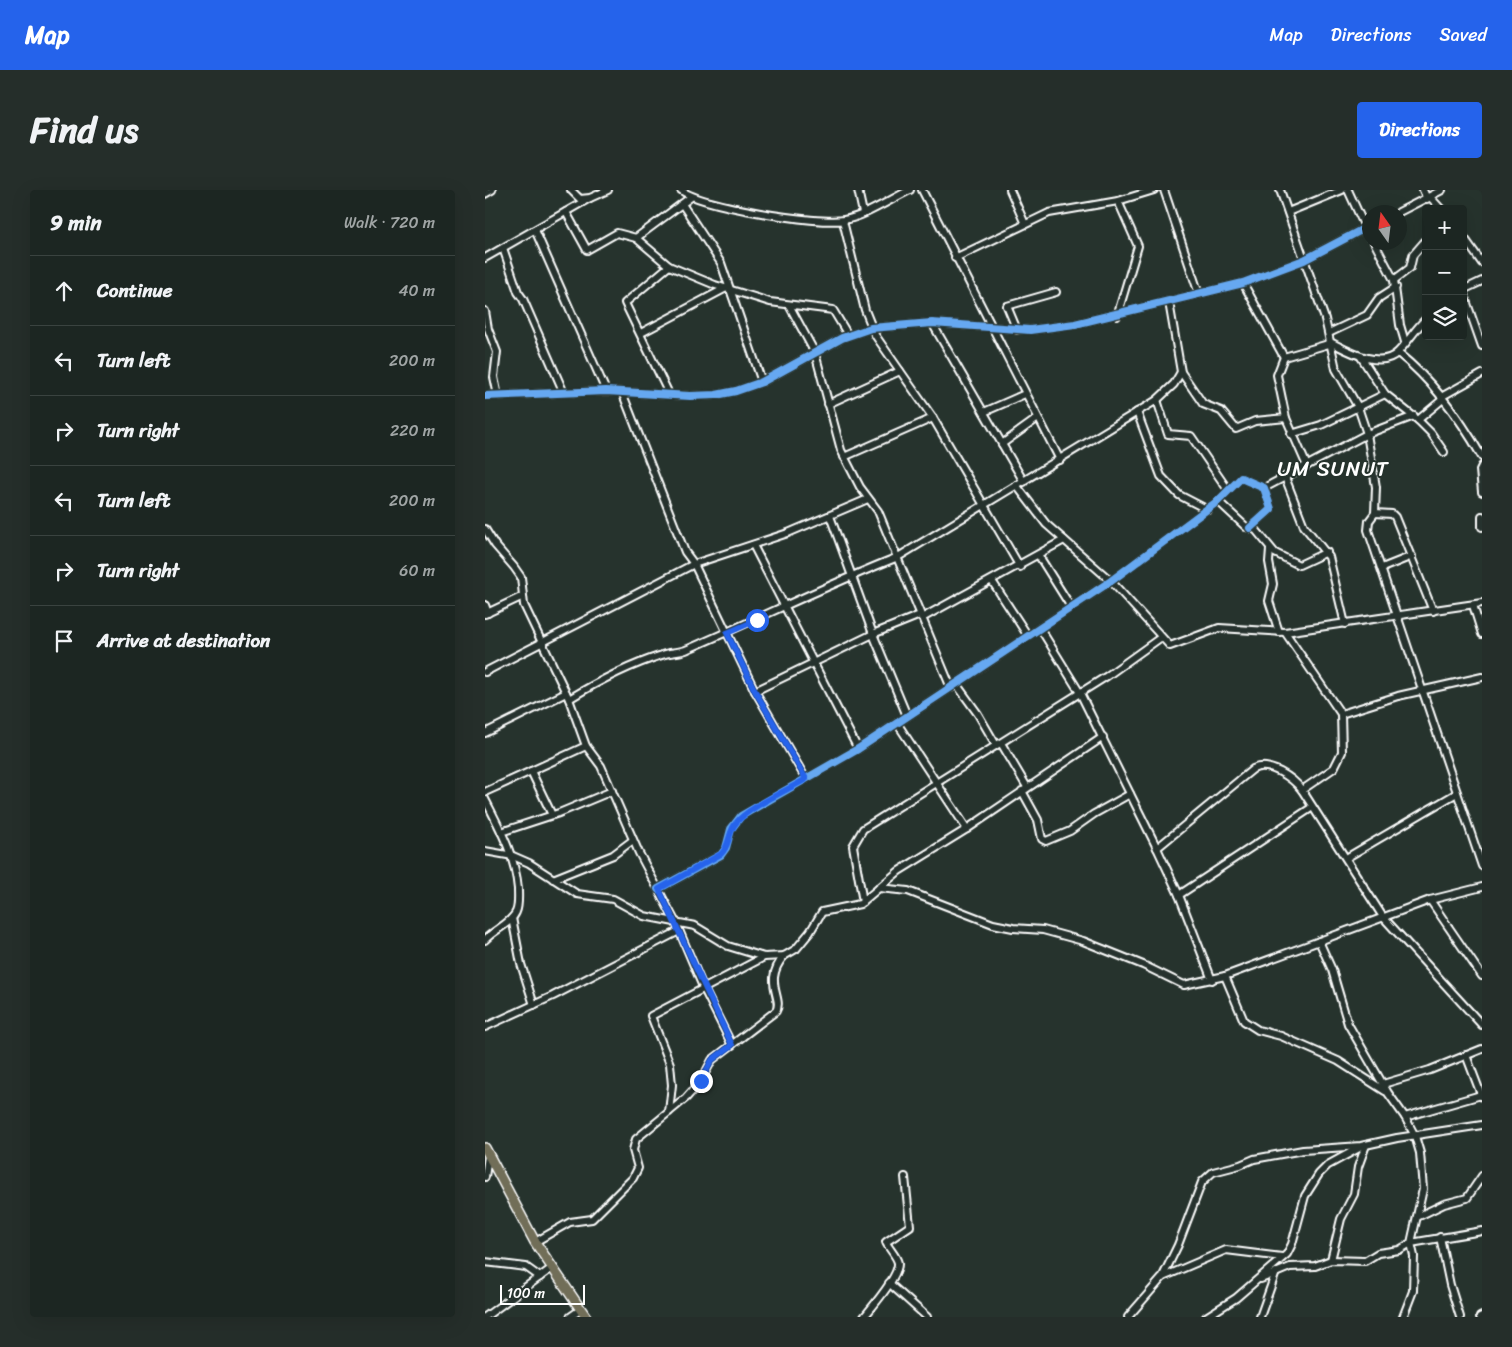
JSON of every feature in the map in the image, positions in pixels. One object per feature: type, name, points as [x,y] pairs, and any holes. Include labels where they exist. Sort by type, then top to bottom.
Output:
[{"type":"highway","points":[[487,1152],[535,1242],[583,1313]]},
{"type":"street","points":[[485,194],[492,190]]},
{"type":"street","points":[[571,190],[580,199],[590,198]]},
{"type":"street","points":[[485,258],[590,198],[608,190]]},
{"type":"street","points":[[681,190],[691,197],[770,214],[843,221],[910,190]]},
{"type":"street","points":[[858,190],[863,213]]},
{"type":"street","points":[[922,190],[990,327],[1060,460]]},
{"type":"street","points":[[1010,190],[1025,224]]},
{"type":"street","points":[[955,258],[1053,212],[1118,201],[1153,190]]},
{"type":"street","points":[[1164,190],[1199,294]]},
{"type":"street","points":[[1280,190],[1329,333],[1336,369],[1358,407],[1367,434],[1376,483],[1375,513],[1369,521],[1368,530],[1482,866]]},
{"type":"street","points":[[1288,212],[1342,190]]},
{"type":"street","points":[[1348,190],[1362,217]]},
{"type":"street","points":[[1423,190],[1437,205]]},
{"type":"street","points":[[1407,208],[1442,190]]},
{"type":"street","points":[[636,238],[691,197]]},
{"type":"street","points":[[1117,316],[1138,246],[1118,201]]},
{"type":"street","points":[[682,204],[715,251],[762,382]]},
{"type":"street","points":[[566,212],[587,250],[617,234],[636,238],[669,266],[728,288],[756,298],[789,305],[833,310],[849,335]]},
{"type":"street","points":[[843,221],[871,328],[933,418],[1019,567]]},
{"type":"street","points":[[535,230],[606,391]]},
{"type":"street","points":[[485,396],[606,391],[716,395],[736,391],[762,382],[849,335],[871,328],[932,323],[1017,330],[1041,330],[1117,316],[1243,283],[1304,260],[1362,230]]},
{"type":"street","points":[[1467,242],[1482,263]]},
{"type":"street","points":[[1394,280],[1410,268],[1413,256],[1422,245]]},
{"type":"street","points":[[503,248],[519,294],[523,299],[564,393]]},
{"type":"street","points":[[1378,250],[1394,280],[1400,326],[1405,342]]},
{"type":"street","points":[[669,266],[625,303],[669,394]]},
{"type":"street","points":[[1467,289],[1482,281]]},
{"type":"street","points":[[1243,283],[1284,356],[1277,375],[1291,434],[1307,466]]},
{"type":"street","points":[[1329,333],[1367,315],[1379,298],[1396,287]]},
{"type":"street","points":[[641,333],[728,288]]},
{"type":"street","points":[[1017,330],[1007,306],[1056,292]]},
{"type":"street","points":[[1464,295],[1482,346]]},
{"type":"street","points":[[1169,302],[1181,372],[1203,404],[1221,411],[1236,429],[1255,421],[1286,418]]},
{"type":"street","points":[[789,305],[815,353],[844,457],[868,499],[878,511],[921,616],[954,687],[978,714],[1025,789],[1038,820],[1042,838],[1046,842],[1070,831],[1094,814],[1131,794]]},
{"type":"street","points":[[485,311],[488,329],[497,352],[494,377],[498,396]]},
{"type":"street","points":[[932,323],[1024,482]]},
{"type":"street","points":[[1284,356],[1332,343],[1361,357],[1389,358],[1398,353],[1422,323]]},
{"type":"street","points":[[1398,353],[1418,369],[1442,398],[1468,432],[1482,457]]},
{"type":"street","points":[[1361,357],[1385,394],[1416,418],[1431,433],[1444,452]]},
{"type":"street","points":[[829,404],[900,371]]},
{"type":"street","points":[[485,733],[661,655],[686,650],[727,633],[852,575],[898,557],[1157,400],[1174,384],[1181,372]]},
{"type":"street","points":[[1264,488],[1367,434],[1416,418],[1442,398],[1482,374]]},
{"type":"street","points":[[623,392],[681,543],[694,564],[755,691],[806,779]]},
{"type":"street","points":[[984,412],[1025,394]]},
{"type":"street","points":[[1291,434],[1321,424],[1385,394]]},
{"type":"street","points":[[1157,400],[1167,434],[1191,436],[1228,490]]},
{"type":"street","points":[[1137,412],[1161,476],[1179,495],[1208,510]]},
{"type":"street","points":[[844,457],[933,418]]},
{"type":"street","points":[[1002,444],[1038,418]]},
{"type":"street","points":[[1482,466],[1480,470],[1482,490]]},
{"type":"street","points":[[1285,477],[1303,526],[1327,552],[1345,624]]},
{"type":"street","points":[[659,889],[721,854],[726,848],[731,829],[741,816],[858,749],[1111,581],[1208,510],[1241,478],[1264,488],[1271,509],[1250,528]]},
{"type":"street","points":[[1017,486],[1033,509],[1111,581],[1160,638],[1170,646],[1219,628],[1282,632],[1399,617],[1482,603]]},
{"type":"street","points":[[485,672],[543,644],[694,564],[753,545],[830,516],[868,499]]},
{"type":"street","points":[[1219,501],[1236,519],[1256,530],[1270,549],[1296,566],[1327,552]]},
{"type":"street","points":[[1375,513],[1394,515],[1433,611]]},
{"type":"street","points":[[830,516],[873,634],[907,716]]},
{"type":"street","points":[[1482,516],[1482,527]]},
{"type":"street","points":[[485,529],[495,545],[519,574],[521,597],[567,696],[587,746],[599,761],[633,840],[676,923],[703,987],[732,1045]]},
{"type":"street","points":[[755,691],[873,634],[921,616],[1019,567],[1065,540]]},
{"type":"street","points":[[753,545],[858,749]]},
{"type":"street","points":[[1270,549],[1269,562],[1273,584],[1269,601],[1282,632],[1341,714],[1342,752],[1334,768],[1302,790]]},
{"type":"street","points":[[1039,556],[1071,607]]},
{"type":"street","points":[[1382,568],[1412,556]]},
{"type":"street","points":[[992,581],[1028,636]]},
{"type":"street","points":[[485,605],[486,613],[521,597]]},
{"type":"street","points":[[1473,605],[1482,634]]},
{"type":"street","points":[[1040,628],[1080,693],[1131,794],[1179,895],[1212,980]]},
{"type":"street","points":[[863,902],[862,884],[853,846],[863,829],[885,813],[1080,693],[1160,638]]},
{"type":"street","points":[[1341,714],[1423,690],[1482,677]]},
{"type":"street","points":[[897,723],[967,829]]},
{"type":"street","points":[[485,851],[513,856],[529,863],[577,894],[613,899],[644,916],[695,926],[728,946],[764,957],[783,956],[796,949],[810,932],[822,912],[863,902],[899,871],[967,829],[1103,737]]},
{"type":"street","points":[[485,792],[587,746]]},
{"type":"street","points":[[1157,848],[1257,767],[1289,776],[1302,790],[1311,808],[1346,858],[1383,917],[1482,1025]]},
{"type":"street","points":[[531,771],[552,815]]},
{"type":"street","points":[[501,832],[552,815],[612,791]]},
{"type":"street","points":[[1346,858],[1457,793]]},
{"type":"street","points":[[485,799],[513,856],[518,897],[517,911],[512,918],[493,931],[485,940]]},
{"type":"street","points":[[1179,895],[1311,808]]},
{"type":"street","points":[[553,878],[613,856],[633,840]]},
{"type":"street","points":[[878,888],[908,890],[993,924],[1013,928],[1043,930],[1083,942],[1143,965],[1184,985],[1225,976],[1430,900],[1482,887]]},
{"type":"street","points":[[1430,900],[1482,976]]},
{"type":"street","points":[[512,918],[521,964],[534,1005]]},
{"type":"street","points":[[485,1028],[679,931]]},
{"type":"street","points":[[1319,941],[1332,970],[1348,1024],[1388,1093],[1405,1117],[1415,1136],[1420,1154],[1423,1189],[1411,1244],[1414,1256],[1413,1291],[1403,1317]]},
{"type":"street","points":[[535,1242],[570,1222],[587,1221],[598,1214],[637,1172],[638,1168],[633,1150],[636,1139],[669,1112],[701,1081],[712,1060],[778,1008],[773,978],[778,963],[783,956]]},
{"type":"street","points":[[669,1112],[672,1085],[671,1064],[651,1016],[703,987],[764,957]]},
{"type":"street","points":[[1225,976],[1240,1014],[1249,1025],[1338,1061],[1388,1093]]},
{"type":"street","points":[[1383,1084],[1430,1070],[1482,1049]]},
{"type":"street","points":[[1405,1117],[1481,1097],[1466,1055]]},
{"type":"street","points":[[1128,1317],[1162,1278],[1185,1229],[1202,1182],[1213,1172],[1254,1159],[1303,1150],[1364,1146],[1482,1125]]},
{"type":"street","points":[[1206,1317],[1218,1311],[1290,1250],[1305,1196],[1319,1174],[1328,1165],[1364,1146]]},
{"type":"street","points":[[1331,1260],[1337,1229],[1354,1194],[1358,1167],[1364,1146]]},
{"type":"street","points":[[485,1177],[487,1152]]},
{"type":"street","points":[[1417,1217],[1444,1204],[1467,1198],[1482,1176]]},
{"type":"street","points":[[864,1317],[889,1283],[898,1263],[885,1242],[909,1227],[911,1223],[905,1177]]},
{"type":"street","points":[[1253,1283],[1290,1267],[1315,1266],[1331,1260],[1365,1261],[1378,1254],[1399,1250],[1411,1244],[1482,1231]]},
{"type":"street","points":[[1440,1238],[1453,1295],[1461,1317]]},
{"type":"street","points":[[1162,1278],[1226,1250],[1282,1257]]},
{"type":"street","points":[[485,1262],[526,1267],[540,1277]]},
{"type":"street","points":[[485,1317],[552,1268]]},
{"type":"street","points":[[1260,1317],[1276,1272]]},
{"type":"street","points":[[889,1283],[927,1317]]},
{"type":"street","points":[[570,1317],[583,1313]]},
{"type":"cycle path","points":[[485,396],[606,391],[690,396],[716,395],[736,391],[762,382],[842,338],[871,328],[932,323],[1030,330],[1075,324],[1243,283],[1304,260],[1362,230]]},
{"type":"cycle path","points":[[658,889],[721,855],[726,848],[731,829],[741,816],[858,749],[1111,581],[1218,501],[1241,478],[1264,488],[1271,509],[1250,528]]},
{"type":"district","name":"UM SUNUT","points":[[1333,469]]},
{"type":"route","points":[[701,1081],[712,1060],[732,1045],[703,987],[676,923],[659,889],[716,858],[726,848],[731,829],[741,816],[776,798],[806,779],[739,662],[727,633],[757,620]]}]
